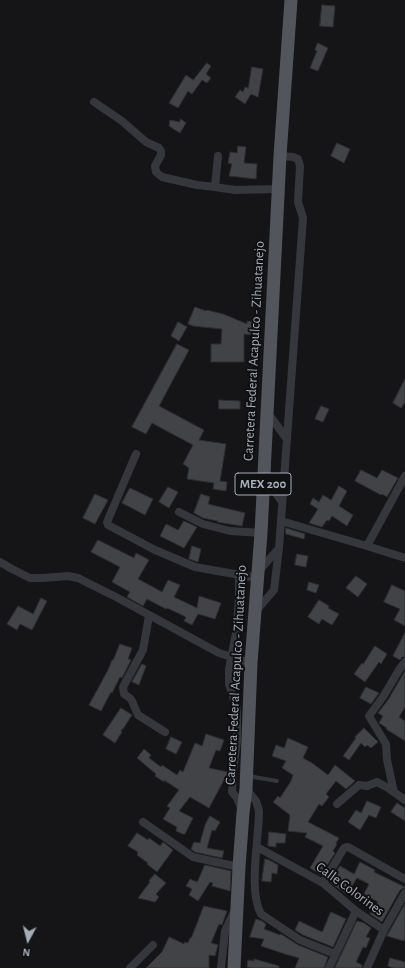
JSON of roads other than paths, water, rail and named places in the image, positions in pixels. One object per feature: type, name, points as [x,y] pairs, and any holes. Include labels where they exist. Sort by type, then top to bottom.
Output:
[{"type":"main road","name":"Carretera Federal Acapulco - Zihuatanejo","points":[[234,968],[239,868],[246,790],[254,613],[261,533],[280,156],[291,0]]},
{"type":"street","points":[[94,102],[122,121],[146,142],[159,148],[161,155],[155,166],[156,172],[162,177],[197,185],[235,190],[279,188]]},
{"type":"street","points":[[215,187],[218,156]]},
{"type":"street","points":[[254,613],[274,590],[281,521],[303,218],[298,202],[300,166],[298,159],[280,156]]},
{"type":"street","points":[[267,412],[287,439]]},
{"type":"street","points":[[136,454],[107,522],[108,525],[155,550],[195,567],[239,575],[258,575],[278,548]]},
{"type":"street","points":[[264,476],[282,502]]},
{"type":"street","points":[[367,546],[404,478]]},
{"type":"street","points":[[179,512],[204,524],[230,531],[261,533]]},
{"type":"street","points":[[281,521],[405,558]]},
{"type":"street","points":[[0,562],[30,578],[68,576],[78,578],[219,653],[251,663]]},
{"type":"street","points":[[239,575],[240,594],[237,628],[231,657],[229,684],[237,709],[237,741],[232,792],[237,798],[243,813]]},
{"type":"street","points":[[149,616],[143,650],[123,687],[124,694],[132,700],[138,715],[165,732]]},
{"type":"street","points":[[394,792],[387,760],[386,744],[369,716],[405,662]]},
{"type":"street","points":[[337,804],[359,785],[367,786],[377,782],[405,800]]},
{"type":"street","points":[[246,790],[256,801],[259,811],[255,883],[258,909],[261,914],[300,940],[335,954]]},
{"type":"street","points":[[143,822],[193,857],[239,868]]},
{"type":"street","name":"Calle Colorines","points":[[257,847],[323,883],[356,911],[384,930]]},
{"type":"street","points":[[323,883],[344,848],[348,847],[405,879]]},
{"type":"street","points":[[367,968],[384,930],[405,893]]},
{"type":"street","points":[[221,968],[225,931],[237,906]]},
{"type":"street","points":[[329,968],[356,911]]},
{"type":"street","points":[[130,968],[153,945]]},
{"type":"lane","points":[[246,775],[277,781]]}]
